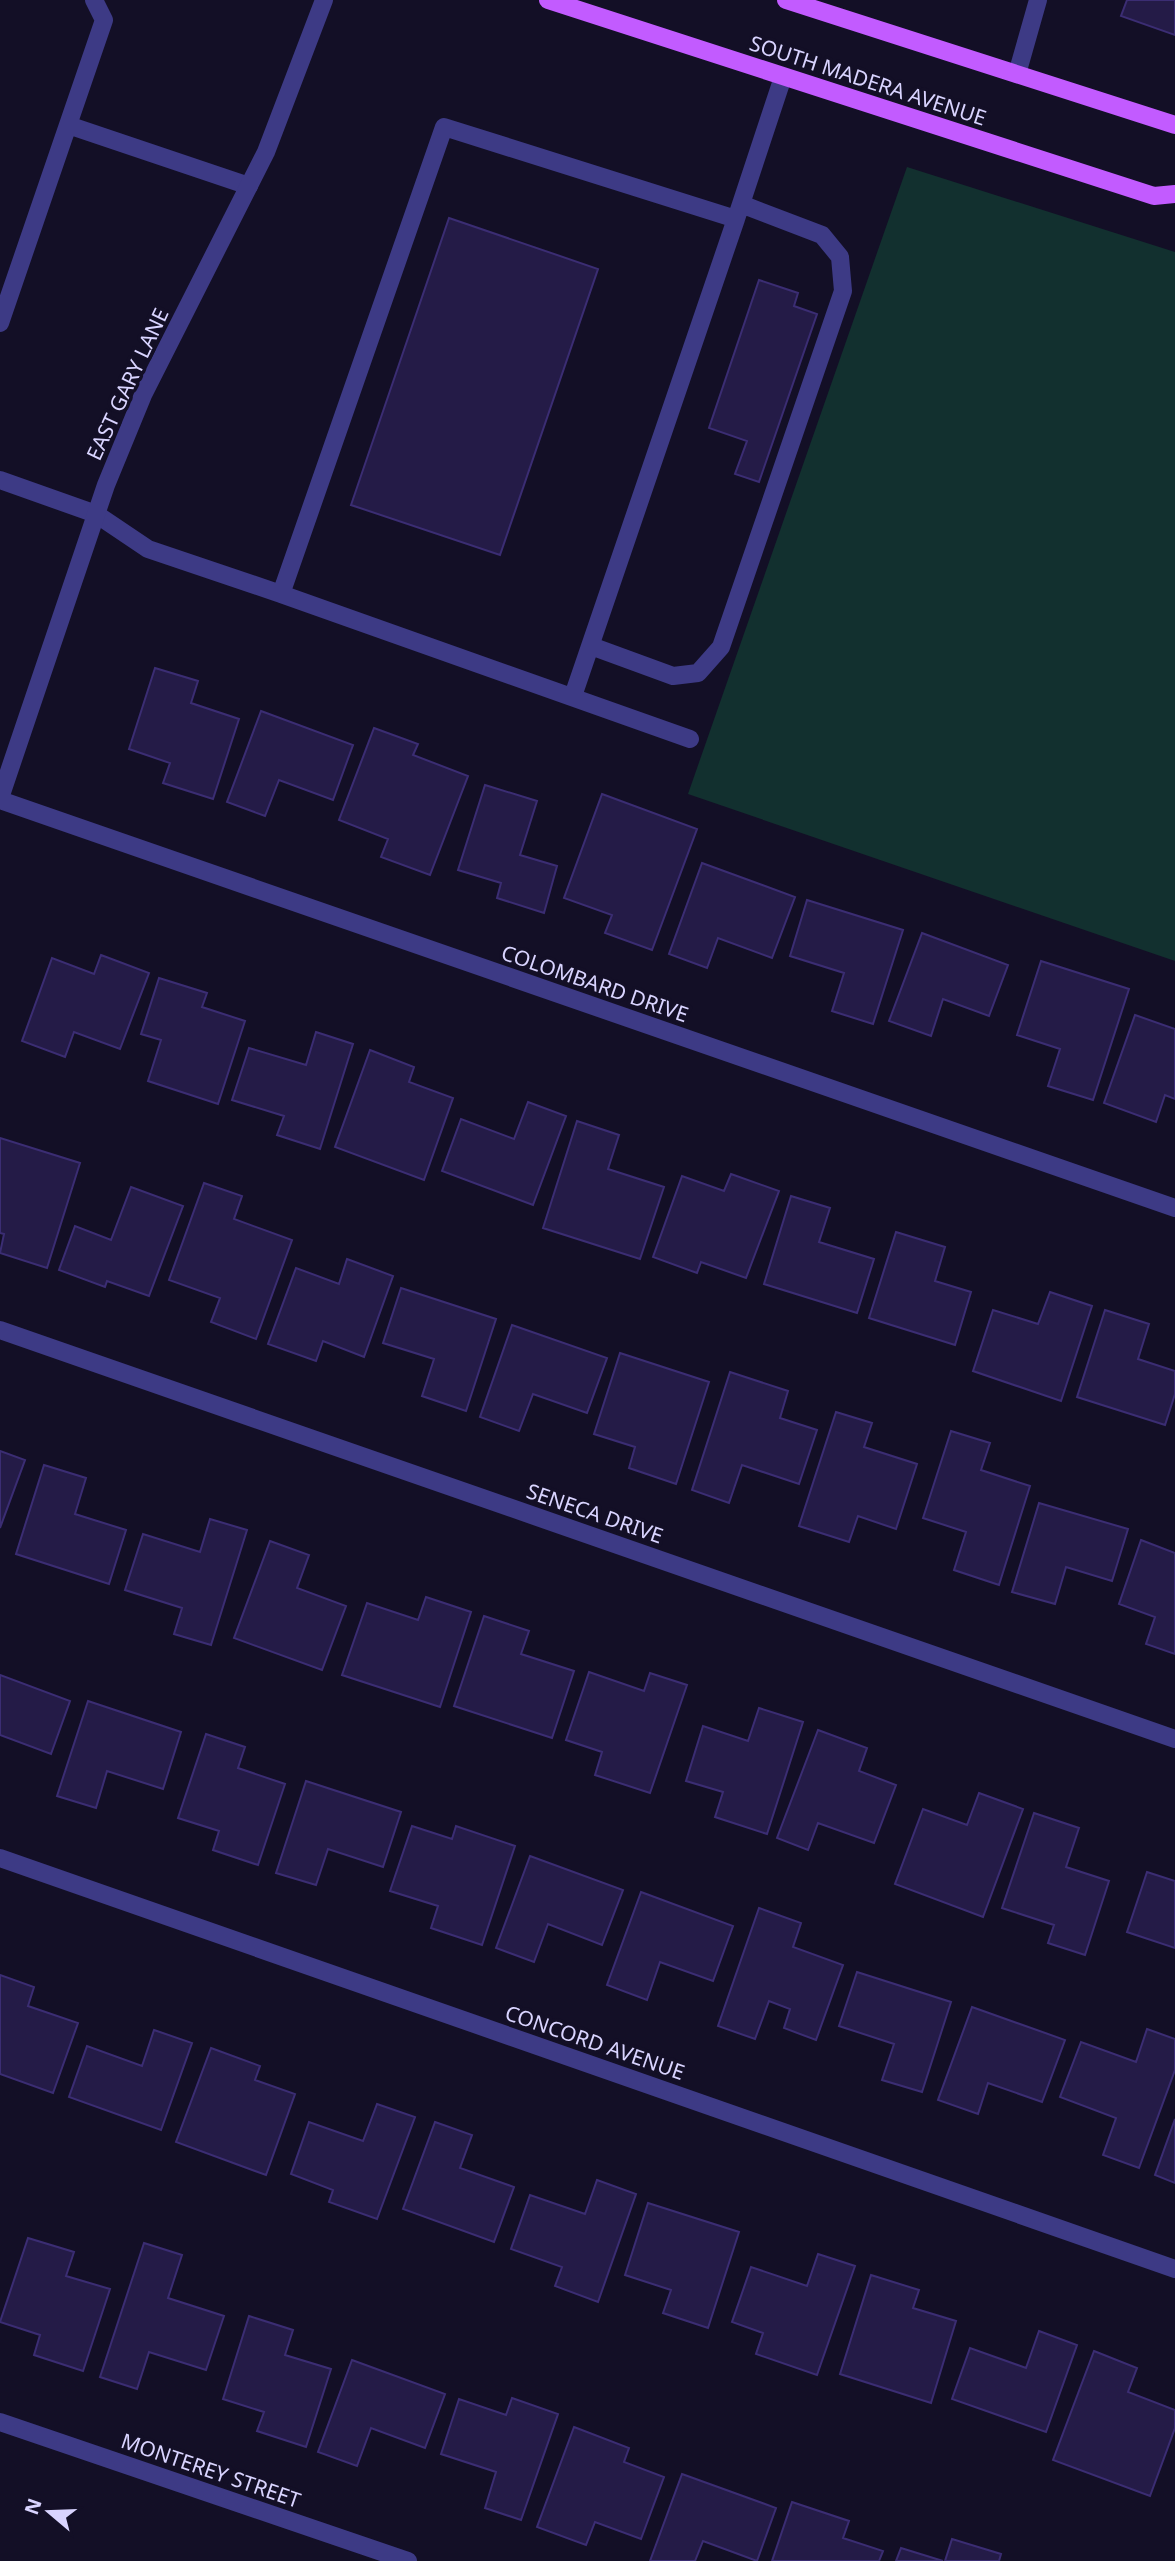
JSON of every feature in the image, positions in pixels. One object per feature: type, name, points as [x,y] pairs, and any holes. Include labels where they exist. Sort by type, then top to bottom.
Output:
[{"type":"main road","name":"SOUTH MADERA AVENUE","points":[[548,0],[1154,196],[1175,194]]},
{"type":"main road","points":[[786,0],[1175,125]]},
{"type":"street","points":[[0,323],[104,20],[94,0]]},
{"type":"street","name":"EAST GARY LANE","points":[[0,799],[96,514],[143,395],[266,152],[324,0]]},
{"type":"street","points":[[1017,74],[1038,0]]},
{"type":"street","points":[[573,696],[783,77]]},
{"type":"street","points":[[68,125],[249,186]]},
{"type":"street","points":[[281,594],[444,127],[822,235],[840,257],[843,291],[722,647],[698,673],[673,676],[591,646]]},
{"type":"street","points":[[0,480],[96,514],[148,549],[690,739]]},
{"type":"street","name":"COLOMBARD DRIVE","points":[[0,799],[1175,1208]]},
{"type":"street","name":"SENECA DRIVE","points":[[0,1329],[1175,1739]]},
{"type":"street","name":"CONCORD AVENUE","points":[[0,1858],[1175,2269]]},
{"type":"street","name":"MONTEREY STREET","points":[[0,2422],[408,2561]]},
{"type":"green space","points":[[907,167],[1175,252],[1175,961],[688,794]]},
{"type":"building","points":[[1127,0],[1175,0],[1175,35],[1121,16]]},
{"type":"building","points":[[449,218],[598,269],[500,555],[351,505]]},
{"type":"building","points":[[759,280],[798,293],[794,306],[817,314],[759,482],[735,474],[747,441],[709,428]]},
{"type":"building","points":[[155,668],[198,681],[191,703],[239,719],[213,799],[163,783],[170,763],[129,749]]},
{"type":"building","points":[[261,711],[353,745],[333,800],[279,780],[265,816],[227,802]]},
{"type":"building","points":[[374,728],[418,744],[413,755],[468,776],[430,875],[381,857],[388,839],[339,820]]},
{"type":"building","points":[[485,785],[537,801],[520,855],[557,866],[544,913],[497,898],[501,883],[458,870]]},
{"type":"building","points":[[602,794],[697,829],[652,950],[605,933],[612,915],[564,898]]},
{"type":"building","points":[[702,863],[795,897],[772,958],[718,938],[707,968],[669,954]]},
{"type":"building","points":[[807,900],[903,930],[873,1024],[832,1011],[844,973],[790,956]]},
{"type":"building","points":[[922,933],[1008,965],[989,1016],[943,999],[931,1036],[889,1021]]},
{"type":"building","points":[[101,955],[149,973],[120,1049],[74,1032],[65,1057],[22,1041],[52,958],[94,974]]},
{"type":"building","points":[[1041,961],[1129,989],[1093,1100],[1048,1086],[1060,1049],[1017,1035]]},
{"type":"building","points":[[159,978],[207,993],[202,1007],[245,1021],[218,1104],[148,1081],[161,1040],[141,1034]]},
{"type":"building","points":[[1135,1015],[1175,1029],[1175,1099],[1165,1095],[1156,1122],[1104,1103]]},
{"type":"building","points":[[316,1032],[353,1044],[320,1149],[277,1135],[284,1116],[232,1100],[249,1048],[306,1065]]},
{"type":"building","points":[[370,1050],[414,1067],[409,1082],[453,1098],[424,1180],[335,1147]]},
{"type":"building","points":[[528,1102],[566,1116],[533,1205],[442,1171],[461,1119],[514,1139]]},
{"type":"building","points":[[577,1121],[619,1135],[608,1169],[664,1187],[640,1259],[543,1228]]},
{"type":"building","points":[[0,1138],[80,1163],[47,1268],[0,1253],[4,1234],[0,1233]]},
{"type":"building","points":[[731,1174],[779,1191],[746,1278],[701,1262],[697,1273],[653,1257],[682,1176],[724,1191]]},
{"type":"building","points":[[204,1183],[242,1196],[234,1219],[292,1240],[256,1339],[211,1322],[220,1298],[169,1280]]},
{"type":"building","points":[[131,1187],[183,1206],[149,1296],[107,1281],[105,1287],[59,1270],[75,1226],[111,1240]]},
{"type":"building","points":[[791,1196],[830,1208],[819,1242],[874,1259],[857,1313],[764,1284]]},
{"type":"building","points":[[896,1232],[945,1247],[935,1281],[971,1292],[955,1345],[869,1318]]},
{"type":"building","points":[[347,1259],[393,1276],[364,1357],[323,1341],[316,1361],[268,1344],[296,1268],[339,1284]]},
{"type":"building","points":[[401,1288],[496,1319],[466,1411],[422,1396],[434,1359],[383,1343]]},
{"type":"building","points":[[1050,1292],[1092,1306],[1061,1401],[973,1371],[993,1310],[1038,1324]]},
{"type":"building","points":[[1105,1310],[1149,1324],[1138,1359],[1175,1371],[1175,1394],[1165,1425],[1077,1397]]},
{"type":"building","points":[[512,1325],[607,1358],[587,1413],[533,1394],[519,1431],[480,1417]]},
{"type":"building","points":[[620,1353],[709,1382],[676,1484],[629,1468],[635,1447],[594,1434]]},
{"type":"building","points":[[730,1372],[788,1391],[780,1418],[817,1430],[799,1484],[742,1465],[729,1503],[692,1490]]},
{"type":"building","points":[[836,1412],[872,1423],[864,1447],[917,1464],[896,1529],[858,1516],[849,1542],[799,1526]]},
{"type":"building","points":[[951,1431],[990,1443],[981,1470],[1030,1486],[999,1585],[954,1570],[966,1532],[923,1518]]},
{"type":"building","points":[[0,1451],[25,1460],[0,1528]]},
{"type":"building","points":[[44,1465],[86,1478],[75,1514],[126,1530],[109,1584],[16,1554]]},
{"type":"building","points":[[1039,1503],[1128,1529],[1112,1581],[1066,1567],[1055,1604],[1012,1592]]},
{"type":"building","points":[[210,1519],[247,1530],[211,1645],[174,1634],[182,1608],[125,1590],[143,1534],[200,1552]]},
{"type":"building","points":[[1141,1540],[1175,1553],[1175,1654],[1146,1644],[1155,1617],[1119,1604]]},
{"type":"building","points":[[270,1541],[309,1555],[297,1588],[346,1606],[322,1670],[234,1638]]},
{"type":"building","points":[[426,1597],[471,1612],[440,1707],[342,1675],[367,1603],[418,1620]]},
{"type":"building","points":[[484,1616],[529,1631],[521,1654],[574,1671],[552,1738],[454,1706]]},
{"type":"building","points":[[589,1672],[644,1691],[650,1673],[687,1685],[650,1793],[595,1775],[602,1752],[566,1740]]},
{"type":"building","points":[[0,1675],[70,1701],[51,1754],[0,1735]]},
{"type":"building","points":[[88,1701],[181,1732],[163,1789],[107,1771],[96,1808],[57,1796]]},
{"type":"building","points":[[759,1708],[803,1722],[767,1834],[715,1817],[723,1792],[686,1781],[703,1726],[748,1741]]},
{"type":"building","points":[[818,1730],[867,1748],[859,1771],[896,1785],[874,1843],[818,1823],[808,1850],[777,1838]]},
{"type":"building","points":[[206,1734],[245,1747],[238,1768],[285,1784],[258,1865],[213,1850],[219,1831],[178,1818]]},
{"type":"building","points":[[306,1781],[401,1812],[383,1867],[328,1849],[316,1885],[276,1873]]},
{"type":"building","points":[[979,1793],[1023,1809],[983,1917],[895,1884],[923,1809],[967,1825]]},
{"type":"building","points":[[1034,1813],[1079,1828],[1066,1867],[1109,1881],[1085,1955],[1048,1943],[1054,1925],[1002,1908]]},
{"type":"building","points":[[412,1826],[452,1839],[456,1826],[515,1846],[482,1945],[431,1928],[438,1906],[390,1891]]},
{"type":"building","points":[[530,1856],[623,1890],[602,1945],[548,1924],[534,1962],[496,1948]]},
{"type":"building","points":[[1147,1872],[1175,1881],[1175,1948],[1127,1932]]},
{"type":"building","points":[[641,1892],[733,1926],[713,1981],[660,1962],[647,2000],[607,1985]]},
{"type":"building","points":[[759,1908],[801,1923],[793,1947],[843,1965],[816,2040],[784,2028],[790,2009],[769,2001],[755,2039],[718,2026]]},
{"type":"building","points":[[857,1972],[951,2002],[922,2092],[882,2080],[894,2044],[839,2026]]},
{"type":"building","points":[[0,1975],[34,1987],[28,2006],[78,2023],[53,2093],[0,2074]]},
{"type":"building","points":[[972,2007],[1065,2040],[1042,2102],[988,2083],[978,2114],[938,2100]]},
{"type":"building","points":[[1147,2029],[1175,2039],[1175,2070],[1139,2168],[1103,2155],[1116,2118],[1060,2097],[1081,2042],[1136,2062]]},
{"type":"building","points":[[154,2030],[192,2043],[161,2130],[69,2097],[87,2046],[142,2066]]},
{"type":"building","points":[[211,2048],[260,2066],[255,2080],[295,2094],[266,2175],[176,2142]]},
{"type":"building","points":[[377,2104],[415,2117],[377,2219],[329,2202],[333,2190],[291,2174],[309,2122],[363,2141]]},
{"type":"building","points":[[1175,2119],[1175,2183],[1155,2175]]},
{"type":"building","points":[[435,2122],[472,2135],[460,2168],[514,2187],[494,2242],[403,2209]]},
{"type":"building","points":[[597,2180],[636,2194],[598,2302],[555,2286],[562,2267],[511,2249],[530,2195],[585,2214]]},
{"type":"building","points":[[648,2203],[739,2232],[708,2328],[663,2313],[671,2290],[625,2275]]},
{"type":"building","points":[[28,2238],[74,2252],[66,2276],[110,2289],[83,2371],[34,2355],[40,2335],[0,2322]]},
{"type":"building","points":[[144,2243],[182,2255],[168,2298],[224,2316],[206,2370],[149,2352],[137,2389],[100,2377]]},
{"type":"building","points":[[818,2254],[855,2266],[817,2375],[756,2354],[763,2333],[732,2322],[751,2267],[807,2286]]},
{"type":"building","points":[[871,2275],[919,2290],[913,2308],[956,2321],[931,2403],[840,2374]]},
{"type":"building","points":[[249,2316],[293,2330],[285,2355],[331,2369],[306,2447],[257,2431],[264,2412],[223,2399]]},
{"type":"building","points":[[1039,2331],[1077,2345],[1046,2432],[952,2399],[970,2348],[1026,2368]]},
{"type":"building","points":[[1094,2351],[1137,2368],[1128,2392],[1175,2410],[1175,2428],[1150,2496],[1053,2460]]},
{"type":"building","points":[[352,2360],[445,2394],[425,2448],[371,2428],[357,2466],[318,2452]]},
{"type":"building","points":[[512,2398],[558,2414],[521,2520],[485,2508],[496,2472],[441,2454],[459,2399],[506,2415]]},
{"type":"building","points":[[574,2427],[629,2448],[624,2462],[664,2477],[641,2539],[595,2522],[586,2545],[537,2527]]},
{"type":"building","points":[[682,2474],[776,2508],[757,2561],[703,2541],[695,2561],[650,2561]]},
{"type":"building","points":[[792,2502],[849,2521],[843,2538],[883,2551],[879,2561],[772,2561]]},
{"type":"building","points":[[952,2539],[1001,2554],[999,2561],[945,2561]]},
{"type":"building","points":[[901,2548],[943,2561],[896,2561]]}]
